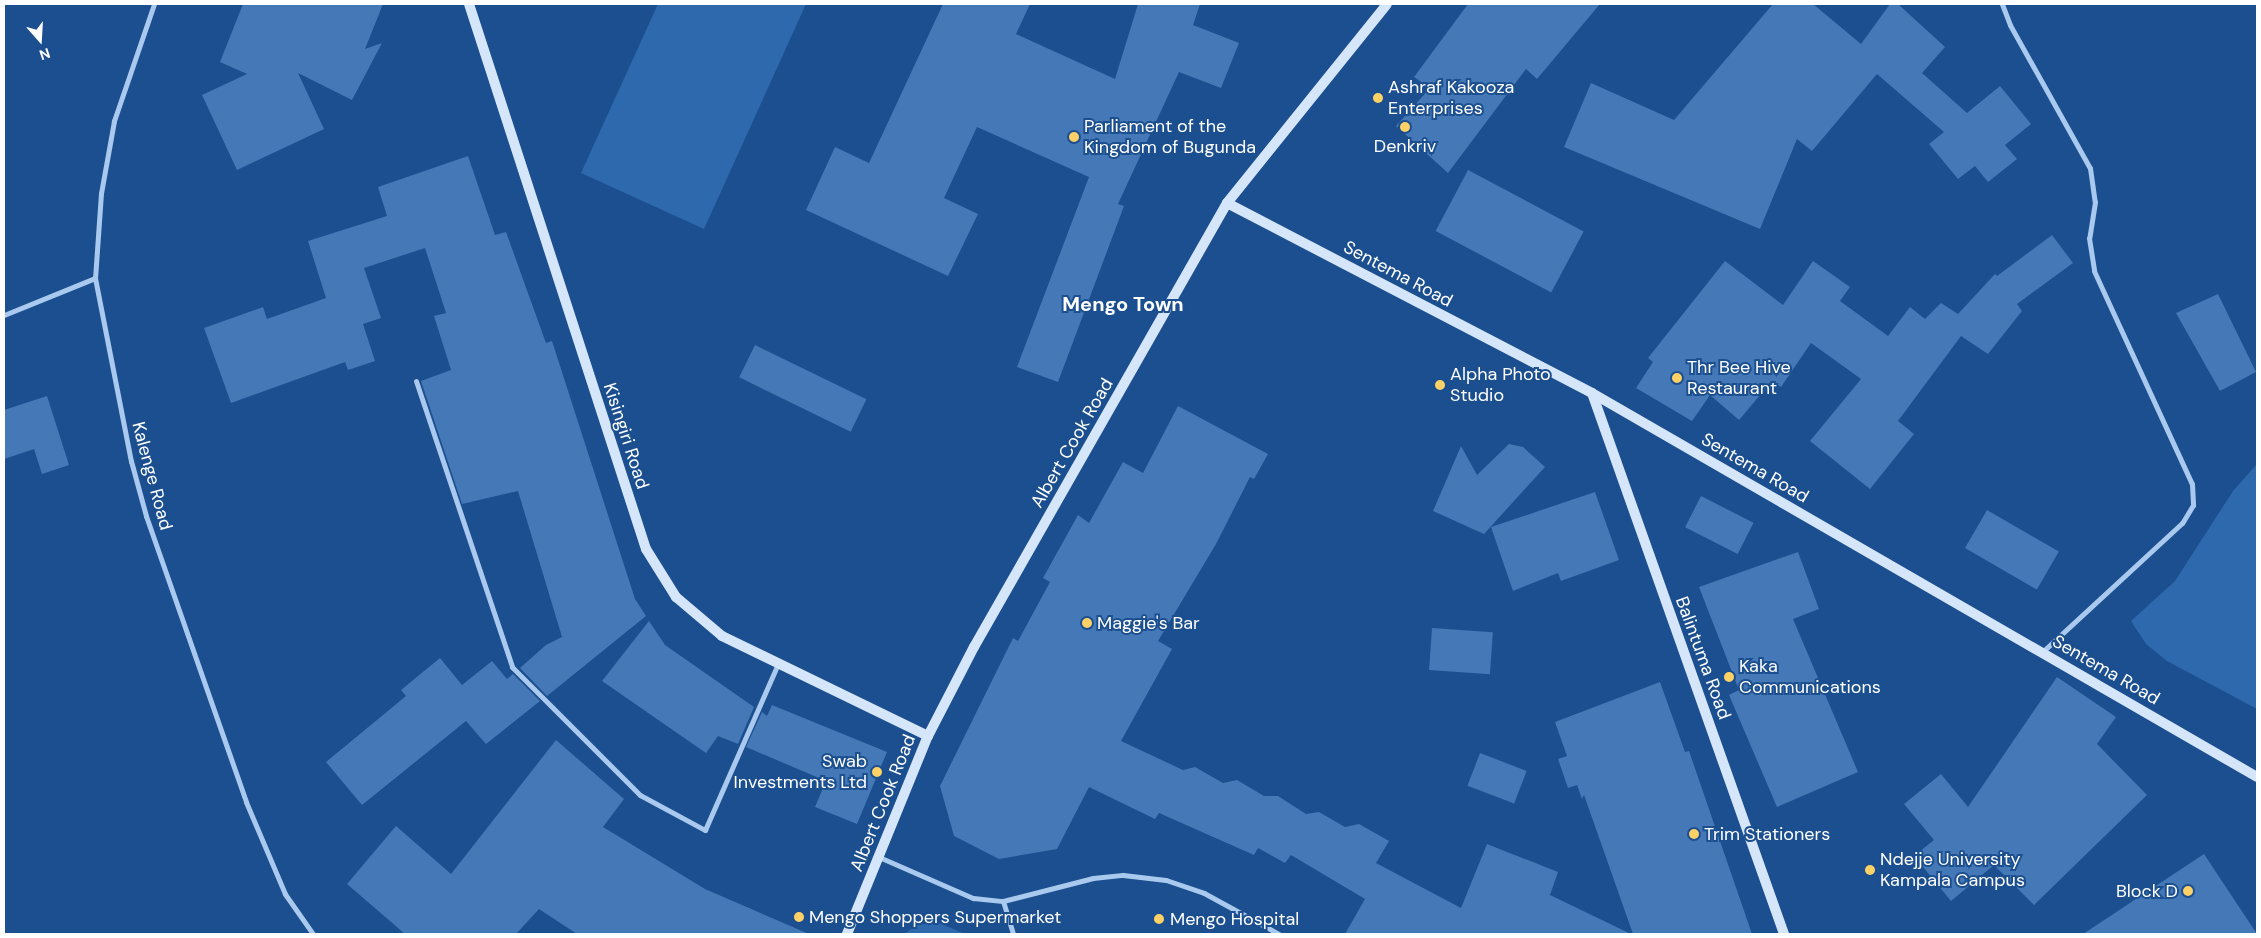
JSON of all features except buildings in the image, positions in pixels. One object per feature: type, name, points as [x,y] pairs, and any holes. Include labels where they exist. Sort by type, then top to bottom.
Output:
[{"type":"main road","name":"Kisingiri Road","points":[[470,4],[646,549],[676,596],[715,631],[778,664],[928,736]]},
{"type":"main road","name":"Albert Cook Road","points":[[847,934],[928,736],[974,647],[1227,203],[1387,4]]},
{"type":"main road","name":"Sentema Road","points":[[1227,203],[1592,393],[2257,777]]},
{"type":"main road","name":"Balintuma Road","points":[[1592,393],[1784,934]]},
{"type":"street","name":"Kalenge Road","points":[[154,4],[114,121],[101,193],[96,278],[131,460],[146,516],[246,802],[285,894],[313,934]]},
{"type":"street","points":[[2002,4],[2010,26],[2090,168],[2095,202],[2089,238],[2094,271],[2192,484],[2193,505],[2182,523],[2042,652]]},
{"type":"street","points":[[4,315],[96,278]]},
{"type":"street","points":[[416,380],[512,667],[640,795],[705,830],[778,664]]},
{"type":"street","points":[[878,857],[973,898],[1003,901],[1093,878],[1123,875],[1166,880],[1204,893],[1280,934]]},
{"type":"street","points":[[1003,901],[1013,934]]},
{"type":"shaded area","points":[[658,4],[806,4],[704,229],[581,173]]},
{"type":"shaded area","points":[[2257,464],[2257,709],[2167,661],[2146,644],[2131,621],[2175,581],[2233,491]]},
{"type":"shaded area","points":[[937,922],[965,934],[904,934],[917,925]]},
{"type":"place","name":"Ashraf Kakooza Enterprises","points":[[1378,98]]},
{"type":"place","name":"Denkriv","points":[[1405,127]]},
{"type":"place","name":"Parliament of the Kingdom of Bugunda","points":[[1074,137]]},
{"type":"place","name":"Thr Bee Hive Restaurant","points":[[1677,378]]},
{"type":"place","name":"Alpha Photo Studio","points":[[1440,385]]},
{"type":"place","name":"Maggie's Bar","points":[[1087,623]]},
{"type":"place","name":"Kaka Communications","points":[[1729,677]]},
{"type":"place","name":"Swab Investments Ltd","points":[[877,772]]},
{"type":"place","name":"Trim Stationers","points":[[1694,834]]},
{"type":"place","name":"Ndejje University Kampala Campus","points":[[1870,870]]},
{"type":"place","name":"Block D","points":[[2188,891]]},
{"type":"place","name":"Mengo Shoppers Supermarket","points":[[799,917]]},
{"type":"place","name":"Mengo Hospital","points":[[1159,919]]},
{"type":"district","name":"Mengo Town","points":[[1123,304]]}]
